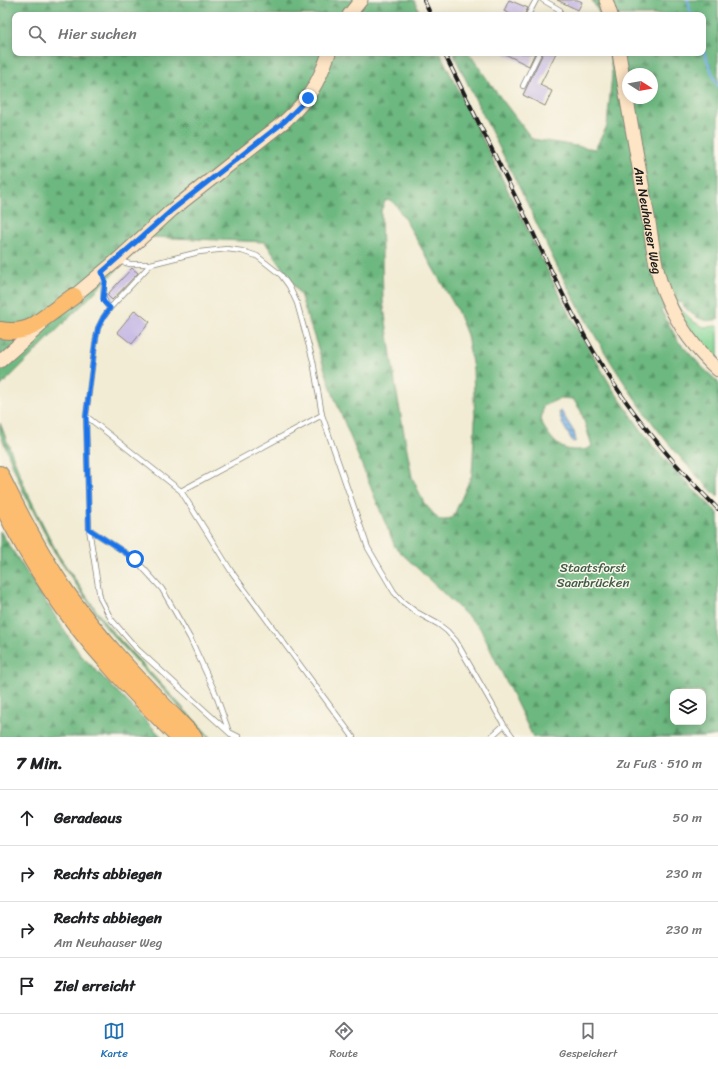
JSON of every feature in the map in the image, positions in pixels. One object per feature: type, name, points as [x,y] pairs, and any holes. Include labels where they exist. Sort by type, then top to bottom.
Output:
[{"type":"highway","points":[[0,330],[26,330],[74,296]]},
{"type":"highway","points":[[0,474],[22,519],[43,556],[67,593],[113,651],[194,737]]},
{"type":"highway","points":[[0,501],[33,562],[58,600],[104,659],[178,737]]},
{"type":"street","points":[[351,12],[361,0]]},
{"type":"street","points":[[606,0],[611,12]]},
{"type":"street","points":[[0,361],[116,261],[167,214],[279,126],[298,109],[308,98],[329,56]]},
{"type":"street","name":"Am Neuhauser Weg","points":[[620,56],[652,240],[666,298],[679,323],[692,343],[718,370]]},
{"type":"lane","points":[[530,12],[536,0]]},
{"type":"lane","points":[[543,0],[560,10],[559,12]]},
{"type":"lane","points":[[523,86],[538,56]]},
{"type":"lane","points":[[116,261],[130,264],[151,264],[199,252],[227,249],[257,256],[281,275],[289,286],[297,303],[313,361],[322,415],[368,548],[394,592],[416,612],[438,624],[447,631],[456,641],[504,726],[513,737]]},
{"type":"lane","points":[[151,264],[110,308],[98,328],[95,344],[86,416],[89,529],[100,598],[111,619],[137,649],[234,737]]},
{"type":"lane","points":[[102,272],[105,281],[103,299],[110,308]]},
{"type":"lane","points":[[181,491],[322,415]]},
{"type":"lane","points":[[86,416],[181,491],[231,571],[353,737]]},
{"type":"lane","points":[[89,529],[135,559],[162,589],[190,638],[215,692],[229,732],[239,737]]},
{"type":"lane","points":[[491,737],[504,726]]},
{"type":"green space","name":"Staatsforst Saarbrücken","points":[[0,0],[414,0],[420,12],[12,12],[12,56],[441,56],[567,310],[612,388],[654,448],[718,513],[718,735],[704,737],[533,737],[480,628],[395,547],[333,394],[300,294],[265,242],[150,237],[0,387]],"holes":[[[390,200],[396,205],[456,308],[467,335],[473,369],[475,423],[472,475],[453,517],[446,520],[439,520],[424,503],[412,477],[396,389],[383,301],[381,211],[385,201]],[[561,398],[573,399],[581,411],[592,446],[585,450],[570,450],[559,446],[541,423],[543,406]]]},
{"type":"green space","points":[[592,0],[718,0],[718,319],[707,320],[697,317],[680,302],[661,310],[678,341],[718,382],[718,497],[696,475],[656,427],[637,402],[603,349],[560,273],[454,56],[471,56],[532,139],[595,149],[607,126],[612,75],[610,56],[706,56],[706,12],[598,12]]},
{"type":"green space","points":[[675,304],[694,322],[704,327],[718,326],[718,361],[694,334]]},
{"type":"green space","points":[[0,423],[26,490],[58,555],[108,627],[210,737],[207,737],[106,628],[56,555],[23,491],[0,433]]},
{"type":"green space","points":[[0,531],[79,653],[162,737],[0,737]]},
{"type":"water","points":[[561,411],[574,432],[576,441],[573,442],[562,423],[559,412]]},
{"type":"building","points":[[509,0],[528,8],[526,12],[504,11]]},
{"type":"building","points":[[557,0],[578,0],[582,2],[578,10]]},
{"type":"building","points":[[509,56],[534,56],[529,66]]},
{"type":"building","points":[[542,56],[554,56],[540,85],[552,91],[545,106],[523,95]]},
{"type":"building","points":[[132,268],[138,273],[112,300],[107,295]]},
{"type":"building","points":[[135,310],[150,322],[132,344],[117,332]]},
{"type":"waterway","points":[[688,0],[690,12]]},
{"type":"waterway","points":[[705,56],[718,87]]},
{"type":"railway","points":[[424,0],[430,12]]},
{"type":"railway","points":[[445,56],[567,302],[601,364],[625,401],[650,433],[676,464],[718,509]]},
{"type":"route","points":[[135,559],[89,529],[86,416],[98,328],[110,308],[103,299],[105,281],[102,272],[172,210],[285,121],[308,98]]}]
